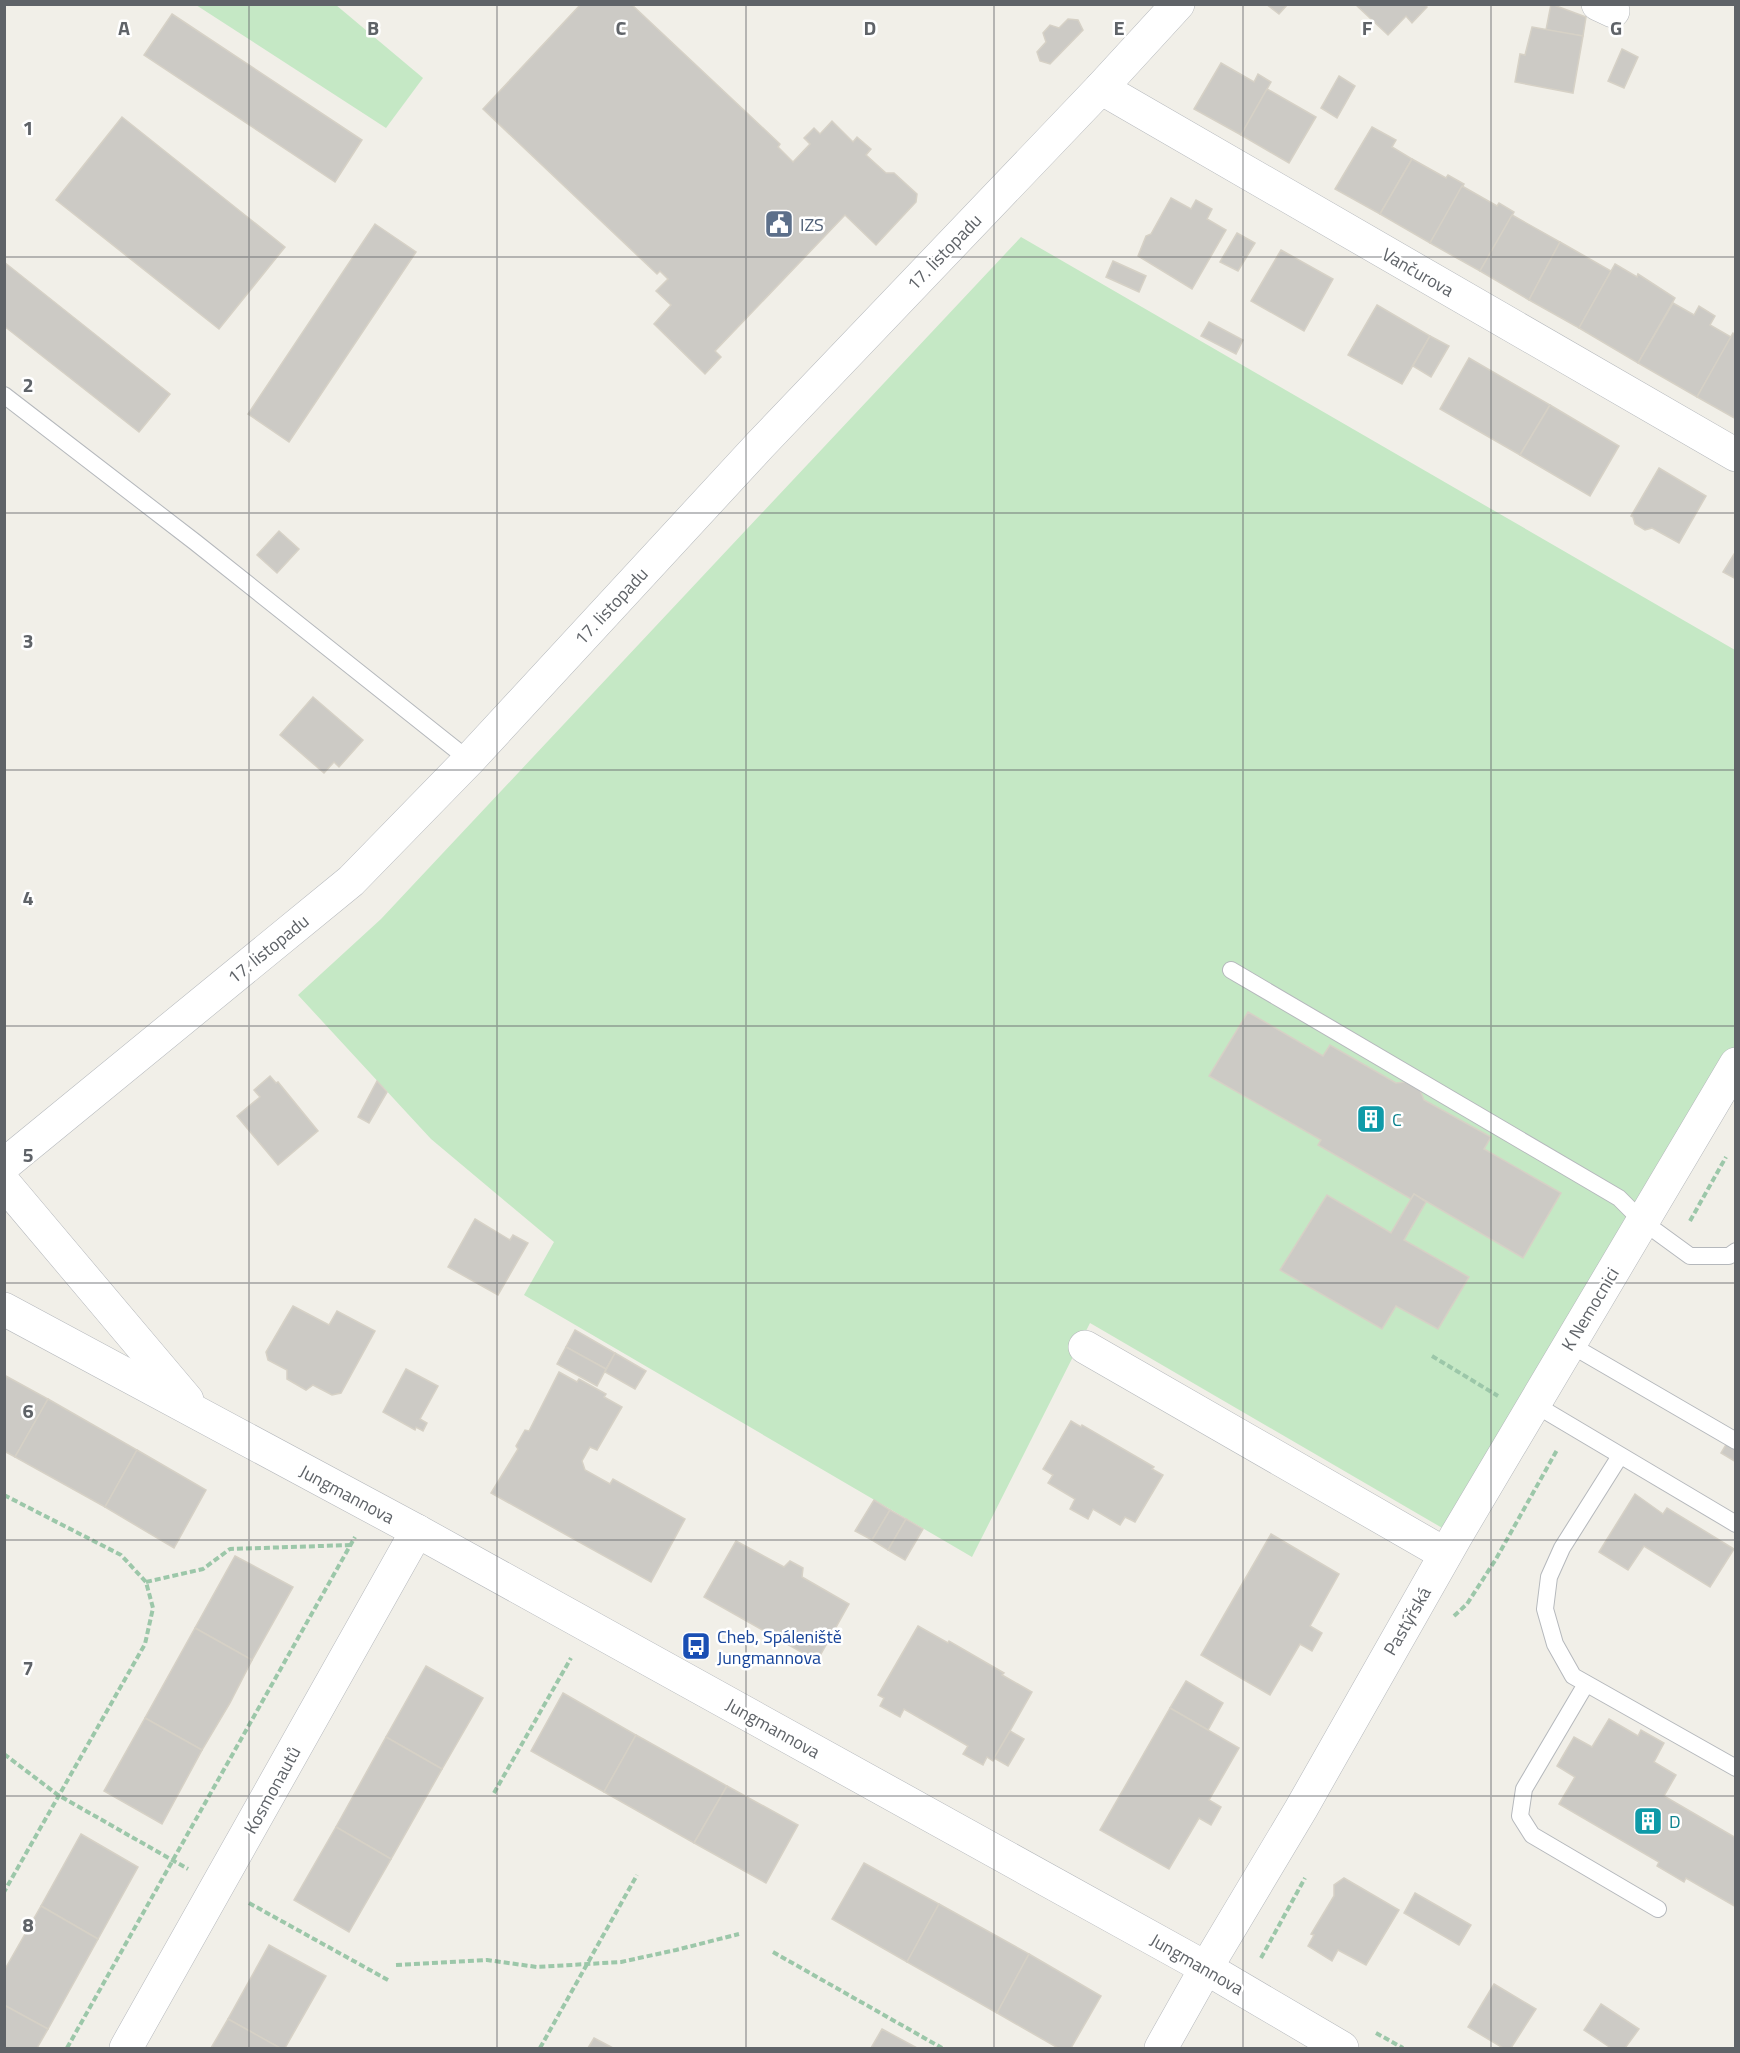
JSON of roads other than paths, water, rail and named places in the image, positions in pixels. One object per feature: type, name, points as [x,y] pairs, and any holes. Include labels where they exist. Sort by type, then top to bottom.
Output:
[{"type":"street","name":"17. listopadu","points":[[4,1165],[351,880],[469,760],[760,445],[1101,88],[1178,4]]},
{"type":"street","name":"Vančurova","points":[[1101,88],[1736,455]]},
{"type":"street","name":"K Nemocnici","points":[[1446,1554],[1736,1064]]},
{"type":"street","name":"Jungmannova","points":[[4,1183],[199,1415]]},
{"type":"street","name":"Jungmannova","points":[[4,1309],[589,1626],[1206,1968],[1342,2049]]},
{"type":"street","points":[[1085,1347],[1446,1554]]},
{"type":"street","name":"Kosmonautů","points":[[126,2049],[417,1532]]},
{"type":"street","name":"Pastýřská","points":[[1161,2049],[1446,1554]]},
{"type":"lane","points":[[4,395],[469,760]]},
{"type":"lane","points":[[1231,970],[1619,1198],[1642,1221],[1690,1256],[1729,1256],[1736,1251]]},
{"type":"lane","points":[[1569,1344],[1736,1441]]},
{"type":"lane","points":[[1531,1409],[1570,1426],[1736,1524]]},
{"type":"lane","points":[[1620,1456],[1562,1548],[1549,1577],[1545,1609],[1555,1644],[1573,1676],[1736,1768]]},
{"type":"lane","points":[[1586,1684],[1524,1789],[1521,1816],[1532,1835],[1658,1909]]},
{"type":"place","name":"IZS","points":[[779,224]]},
{"type":"place","name":"C","points":[[1371,1119]]},
{"type":"place","name":"Cheb, Spáleniště Jungmannova","points":[[696,1646]]},
{"type":"place","name":"D","points":[[1648,1821]]}]
